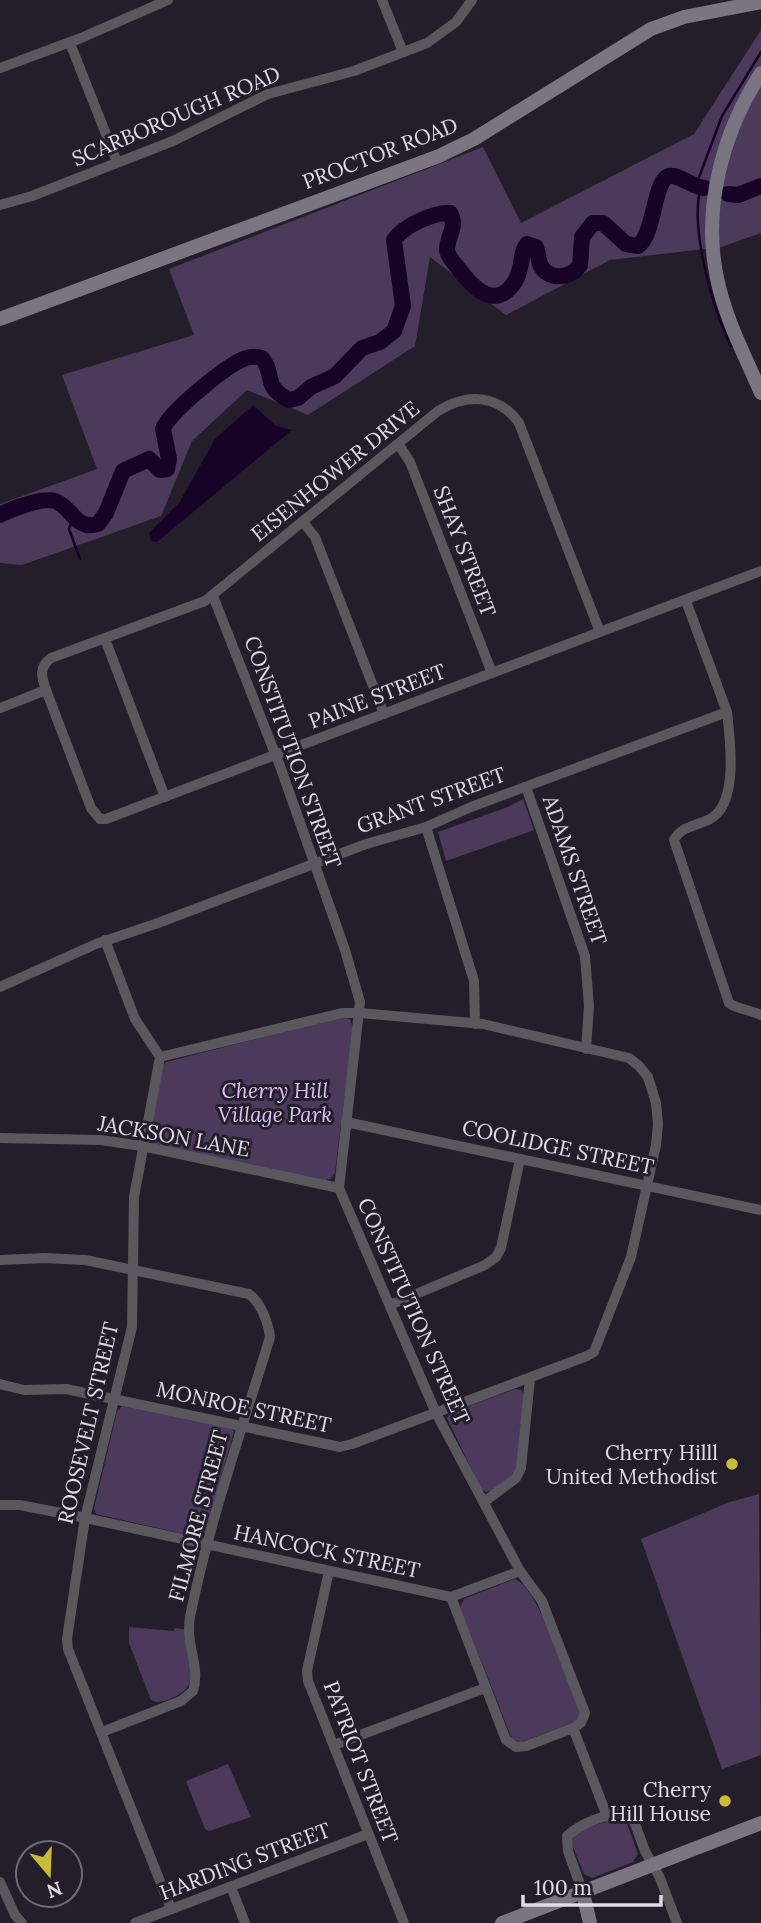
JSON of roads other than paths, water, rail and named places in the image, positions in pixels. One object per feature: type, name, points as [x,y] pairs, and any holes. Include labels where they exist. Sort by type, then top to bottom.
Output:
[{"type":"street","points":[[0,68],[70,43],[168,0]]},
{"type":"street","points":[[382,0],[403,52]]},
{"type":"street","name":"SCARBOROUGH ROAD","points":[[0,205],[32,196],[191,134],[268,93],[354,71],[427,43],[446,31],[472,0]]},
{"type":"street","name":"PROCTOR ROAD","points":[[0,319],[439,156],[486,132],[650,30],[684,16],[761,2]]},
{"type":"street","points":[[70,43],[117,162]]},
{"type":"street","points":[[761,73],[735,118],[723,153],[712,230],[717,278],[732,324],[761,393]]},
{"type":"street","name":"EISENHOWER DRIVE","points":[[46,690],[41,670],[44,663],[51,658],[213,596],[438,411],[457,401],[479,399],[495,403],[509,411],[522,429],[600,632]]},
{"type":"street","name":"SHAY STREET","points":[[399,445],[410,462],[492,673]]},
{"type":"street","points":[[303,522],[314,537],[384,714]]},
{"type":"street","name":"PAINE STREET","points":[[46,690],[94,814],[100,819],[106,819],[761,571]]},
{"type":"street","name":"CONSTITUTION STREET","points":[[213,596],[276,756],[345,950],[360,1002],[338,1188],[436,1413],[520,1571],[542,1601],[585,1713],[581,1723],[573,1728]]},
{"type":"street","points":[[686,601],[727,712],[731,745],[730,775],[724,804],[718,815],[678,832],[674,840],[729,1003],[761,1015]]},
{"type":"street","points":[[105,639],[165,797]]},
{"type":"street","points":[[0,708],[46,690]]},
{"type":"street","name":"GRANT STREET","points":[[0,987],[104,940],[181,915],[383,838],[426,827],[471,807],[727,712]]},
{"type":"street","name":"ADAMS STREET","points":[[526,787],[585,956],[589,1006],[586,1049]]},
{"type":"street","points":[[426,827],[474,981],[475,1024]]},
{"type":"street","points":[[104,940],[135,1019],[160,1057]]},
{"type":"street","name":"MONROE STREET","points":[[0,1384],[24,1390],[66,1389],[340,1447],[530,1379],[594,1352],[631,1258],[656,1145],[656,1103],[648,1077],[629,1058],[475,1024],[360,1013],[342,1013],[160,1057]]},
{"type":"street","name":"ROOSEVELT STREET","points":[[160,1057],[134,1197],[132,1327],[85,1518],[68,1649],[171,1909]]},
{"type":"street","name":"COOLIDGE STREET","points":[[346,1122],[761,1210]]},
{"type":"street","name":"JACKSON LANE","points":[[0,1138],[101,1140],[142,1146],[338,1188]]},
{"type":"street","points":[[390,1306],[485,1265],[496,1257],[501,1248],[520,1159]]},
{"type":"street","points":[[0,1260],[85,1260],[133,1270]]},
{"type":"street","name":"FILMORE STREET","points":[[102,1732],[181,1701],[193,1691],[196,1671],[188,1636],[206,1545],[270,1338],[269,1327],[256,1299],[249,1294],[133,1270]]},
{"type":"street","points":[[484,1502],[516,1478],[521,1468],[530,1379]]},
{"type":"street","name":"HANCOCK STREET","points":[[0,1505],[20,1505],[85,1518],[451,1597]]},
{"type":"street","name":"PATRIOT STREET","points":[[329,1571],[307,1671],[308,1681],[404,1923]]},
{"type":"street","points":[[520,1571],[451,1597],[506,1740],[516,1747],[526,1746],[573,1728],[607,1816]]},
{"type":"street","points":[[334,1745],[485,1688]]},
{"type":"street","points":[[590,1923],[568,1851],[568,1836],[577,1828],[607,1816],[625,1813],[634,1821],[677,1923]]},
{"type":"street","points":[[502,1923],[761,1823]]},
{"type":"street","name":"HARDING STREET","points":[[135,1923],[368,1835]]},
{"type":"street","points":[[0,1882],[15,1915],[22,1923]]},
{"type":"street","points":[[231,1887],[245,1923]]},
{"type":"waterway","points":[[695,188],[722,116],[761,52]]},
{"type":"waterway","points":[[0,515],[27,504],[50,500],[61,504],[84,524],[98,524],[106,513],[123,471],[149,459],[160,470],[167,469],[169,459],[163,429],[168,421],[213,379],[246,358],[262,358],[275,390],[289,400],[298,398],[311,387],[335,376],[362,348],[380,342],[394,331],[403,306],[394,240],[419,221],[450,213],[453,223],[447,245],[450,257],[474,286],[481,292],[495,296],[503,294],[514,282],[527,244],[536,247],[540,264],[548,274],[566,275],[580,265],[582,237],[593,223],[603,223],[626,244],[638,246],[644,239],[658,193],[666,177],[673,176],[704,188]]},
{"type":"waterway","points":[[728,194],[738,195],[761,186]]},
{"type":"waterway","points":[[701,187],[698,204],[700,245],[710,290],[731,346]]},
{"type":"waterway","points":[[73,517],[69,529],[80,559]]},
{"type":"place","name":"Cherry Hilll United Methodist","points":[[732,1464]]},
{"type":"place","name":"Cherry Hill House","points":[[725,1801]]},
{"type":"park label","name":"Cherry Hill Village Park","points":[[275,1102]]}]
